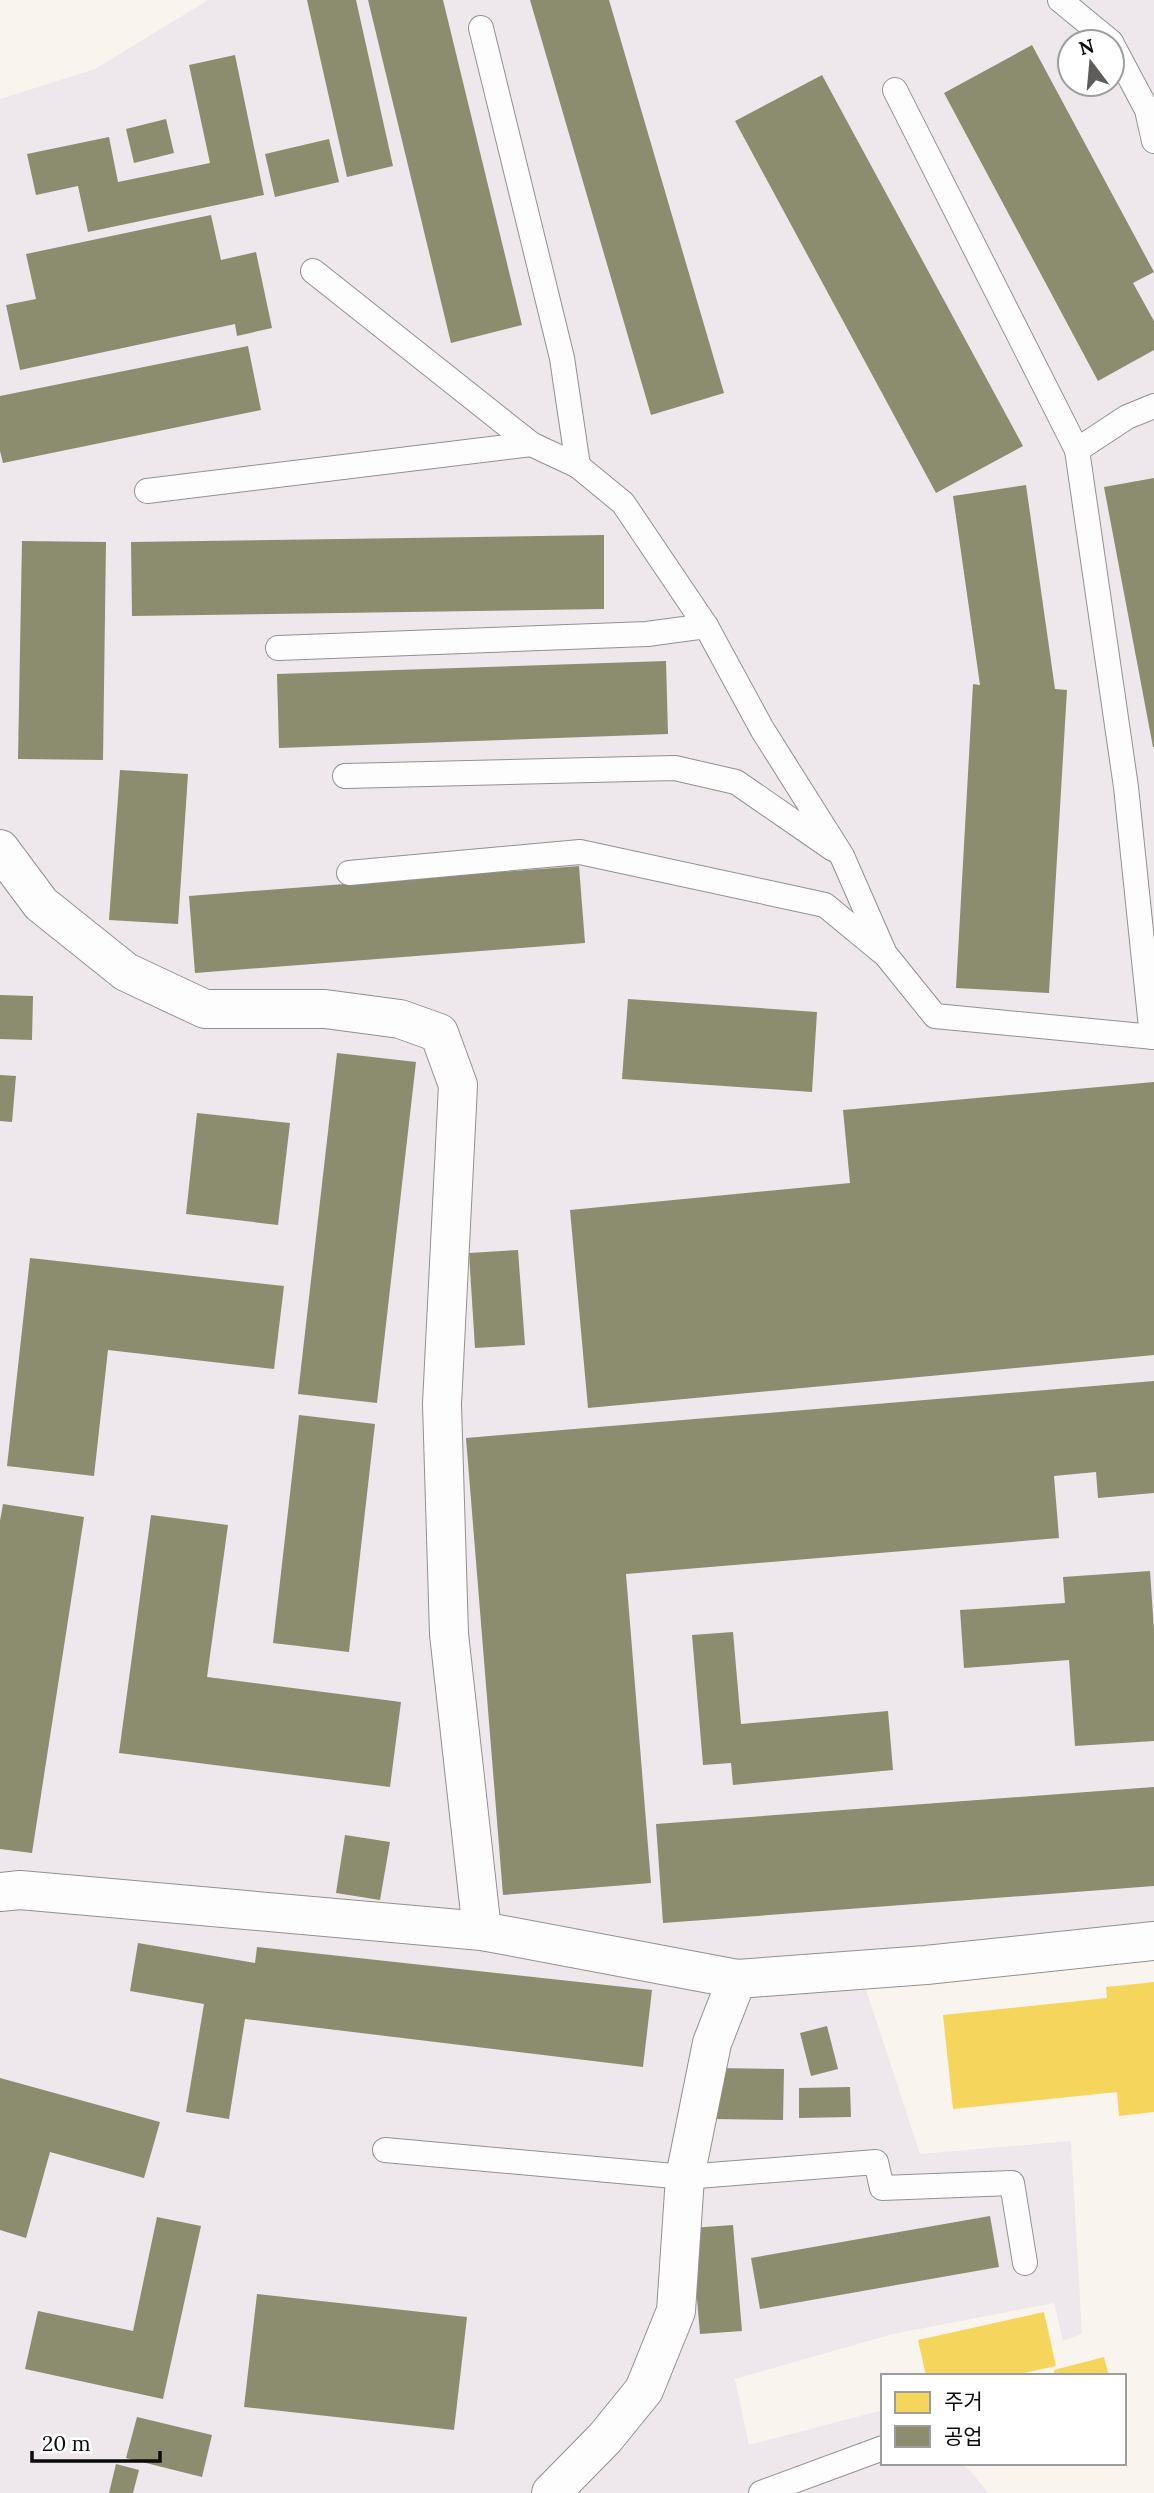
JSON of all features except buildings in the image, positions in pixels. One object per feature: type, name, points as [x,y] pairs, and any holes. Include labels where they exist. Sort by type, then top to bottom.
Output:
[{"type":"street","points":[[0,849],[41,905],[125,972],[205,1009],[325,1009],[400,1019],[439,1033],[458,1086],[442,1404],[449,1634],[482,1931]]},
{"type":"street","points":[[0,1892],[20,1891],[482,1931],[737,1979],[926,1965],[1154,1941]]},
{"type":"street","points":[[551,2493],[605,2438],[644,2390],[676,2311],[685,2176],[712,2042],[737,1979]]},
{"type":"lane","points":[[1060,0],[1094,28]]},
{"type":"lane","points":[[481,28],[562,359],[578,466]]},
{"type":"lane","points":[[1126,70],[1147,110],[1154,141]]},
{"type":"lane","points":[[349,873],[580,852],[825,905],[885,954],[935,1016],[1153,1037],[1126,787],[1077,450],[895,90]]},
{"type":"lane","points":[[313,271],[531,444],[578,466],[623,503],[706,626],[762,729],[842,856],[885,954]]},
{"type":"lane","points":[[1077,450],[1127,417],[1154,406]]},
{"type":"lane","points":[[148,491],[531,444]]},
{"type":"lane","points":[[278,648],[647,634],[706,626]]},
{"type":"lane","points":[[345,776],[675,768],[736,782],[842,856]]},
{"type":"lane","points":[[385,2150],[685,2176],[876,2162],[882,2188],[1012,2183],[1025,2263]]},
{"type":"lane","points":[[761,2493],[881,2449]]},
{"type":"shaded area","points":[[208,0],[1154,0],[1154,1927],[856,1959],[920,2154],[1071,2141],[1082,2334],[1063,2341],[1054,2303],[893,2334],[735,2379],[749,2445],[881,2411],[881,2465],[965,2465],[989,2493],[0,2493],[0,99],[95,69]]}]
